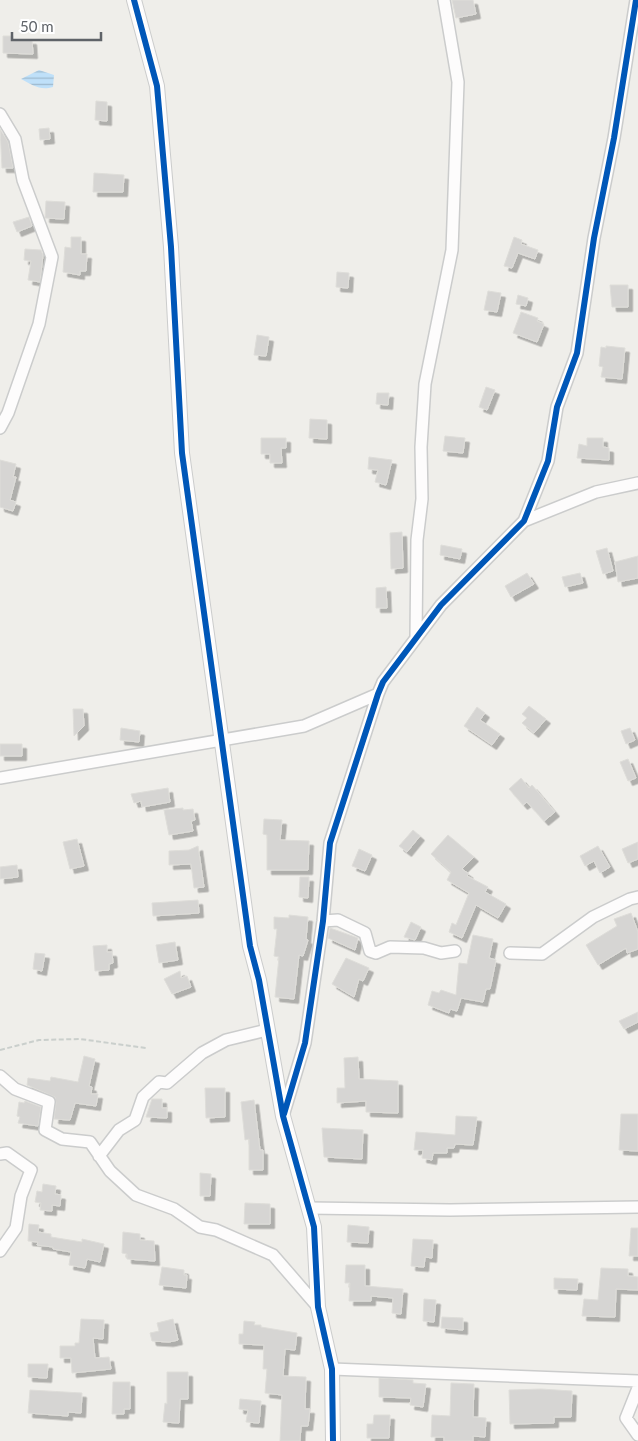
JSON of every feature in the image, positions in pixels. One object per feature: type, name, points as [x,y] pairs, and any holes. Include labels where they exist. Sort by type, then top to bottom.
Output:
[{"type":"street","points":[[134,0],[158,86],[171,247],[182,453],[224,740],[250,946],[283,1116],[314,1227],[318,1307],[332,1369],[333,1441]]},
{"type":"street","points":[[416,638],[417,540],[422,499],[421,447],[425,384],[452,250],[458,82],[444,0]]},
{"type":"street","points":[[283,1116],[305,1043],[324,921],[330,842],[378,694],[383,682],[441,606],[524,521],[548,461],[558,407],[577,353],[594,238],[614,138],[636,0]]},
{"type":"street","points":[[0,114],[15,139],[23,180],[52,257],[39,324],[8,413],[0,428]]},
{"type":"street","points":[[524,521],[596,492],[638,483]]},
{"type":"street","points":[[0,778],[304,726],[378,694]]},
{"type":"street","points":[[510,953],[542,954],[594,917],[638,897]]},
{"type":"street","points":[[324,921],[338,920],[365,933],[370,951],[376,953],[390,948],[424,948],[440,953],[455,951]]},
{"type":"street","points":[[99,1156],[119,1130],[135,1120],[143,1097],[159,1082],[167,1083],[202,1053],[226,1040],[267,1030]]},
{"type":"street","points":[[0,1076],[15,1090],[49,1102],[45,1130],[62,1139],[90,1142],[110,1171],[136,1195],[174,1209],[200,1227],[216,1230],[273,1255],[318,1307]]},
{"type":"street","points":[[0,1154],[7,1153],[31,1170],[21,1196],[16,1228],[0,1251]]},
{"type":"street","points":[[308,1208],[450,1210],[638,1207]]},
{"type":"street","points":[[332,1369],[638,1381]]},
{"type":"street","points":[[638,1388],[626,1418],[638,1435]]},
{"type":"path","points":[[0,1050],[39,1040],[80,1039],[146,1048]]},
{"type":"water","points":[[39,70],[54,75],[53,87],[40,88],[21,79]]},
{"type":"building","points":[[452,0],[473,0],[476,14],[456,18]]},
{"type":"building","points":[[3,36],[13,36],[13,40],[32,40],[33,54],[3,53]]},
{"type":"building","points":[[96,101],[107,102],[107,121],[95,120]]},
{"type":"building","points":[[49,128],[50,139],[40,140],[39,129]]},
{"type":"building","points":[[0,129],[8,142],[13,168],[2,168]]},
{"type":"building","points":[[94,173],[124,175],[123,192],[93,192]]},
{"type":"building","points":[[46,201],[65,202],[64,219],[45,218]]},
{"type":"building","points":[[29,217],[32,226],[17,232],[13,222]]},
{"type":"building","points":[[71,237],[81,237],[81,254],[87,254],[86,271],[80,271],[80,275],[63,272],[65,247],[71,248]]},
{"type":"building","points":[[514,237],[522,240],[521,244],[538,250],[535,259],[518,253],[512,268],[504,266]]},
{"type":"building","points":[[25,249],[41,250],[43,255],[40,282],[28,280],[31,261],[24,260]]},
{"type":"building","points":[[337,272],[349,273],[348,288],[336,287]]},
{"type":"building","points":[[610,285],[628,285],[628,307],[612,307]]},
{"type":"building","points":[[488,291],[501,293],[497,312],[484,310]]},
{"type":"building","points":[[518,295],[528,298],[526,306],[516,304]]},
{"type":"building","points":[[521,312],[538,318],[537,321],[544,324],[537,342],[513,333]]},
{"type":"building","points":[[257,335],[269,337],[266,356],[254,355]]},
{"type":"building","points":[[606,346],[625,348],[622,379],[601,377],[603,367],[599,366],[601,347],[606,348]]},
{"type":"building","points":[[486,387],[495,390],[487,410],[479,407]]},
{"type":"building","points":[[377,393],[389,393],[388,405],[376,404]]},
{"type":"building","points":[[310,419],[327,420],[327,439],[309,438]]},
{"type":"building","points":[[445,436],[465,438],[463,453],[443,451]]},
{"type":"building","points":[[261,438],[286,438],[286,448],[281,448],[282,463],[270,463],[270,454],[261,454]]},
{"type":"building","points":[[587,438],[603,438],[603,447],[609,448],[609,460],[577,458],[579,444],[587,446]]},
{"type":"building","points":[[369,457],[392,460],[386,485],[375,482],[378,470],[368,469]]},
{"type":"building","points":[[0,460],[16,464],[13,477],[16,477],[10,500],[16,502],[13,511],[0,507]]},
{"type":"building","points":[[402,532],[403,568],[391,569],[390,533]]},
{"type":"building","points":[[441,545],[462,549],[460,559],[440,555]]},
{"type":"building","points":[[607,548],[613,571],[603,574],[596,551]]},
{"type":"building","points":[[638,556],[638,578],[618,582],[615,562]]},
{"type":"building","points":[[527,573],[534,584],[511,597],[505,586]]},
{"type":"building","points":[[580,573],[583,583],[565,587],[562,577]]},
{"type":"building","points":[[386,587],[387,608],[376,608],[376,588]]},
{"type":"building","points":[[529,706],[546,719],[534,733],[522,723],[527,718],[522,714]]},
{"type":"building","points":[[477,707],[485,713],[480,720],[500,734],[492,745],[464,726]]},
{"type":"building","points":[[73,709],[83,709],[84,726],[74,736]]},
{"type":"building","points":[[121,728],[140,731],[139,742],[120,740]]},
{"type":"building","points":[[630,728],[635,740],[626,744],[621,731]]},
{"type":"building","points":[[0,744],[22,744],[22,756],[0,756]]},
{"type":"building","points":[[628,759],[636,778],[628,781],[620,762]]},
{"type":"building","points":[[521,778],[529,788],[532,785],[555,812],[544,821],[527,802],[523,805],[509,789]]},
{"type":"building","points":[[168,788],[170,802],[142,807],[141,801],[134,803],[131,794]]},
{"type":"building","points":[[183,808],[183,810],[193,809],[195,820],[191,821],[193,831],[169,835],[164,810]]},
{"type":"building","points":[[264,819],[282,820],[280,840],[309,841],[308,870],[267,870],[267,835],[263,834]]},
{"type":"building","points":[[413,830],[420,836],[407,852],[399,846]]},
{"type":"building","points":[[448,835],[474,857],[462,869],[469,874],[467,876],[488,887],[485,892],[506,904],[498,918],[476,905],[462,938],[449,932],[452,923],[456,925],[469,893],[447,880],[451,872],[431,854]]},
{"type":"building","points":[[77,839],[84,866],[70,869],[63,842]]},
{"type":"building","points":[[638,842],[638,859],[628,863],[622,849]]},
{"type":"building","points":[[198,846],[204,887],[194,888],[191,864],[169,865],[169,851],[189,850]]},
{"type":"building","points":[[598,846],[610,867],[600,873],[594,861],[585,866],[580,856]]},
{"type":"building","points":[[359,849],[372,855],[365,871],[352,866]]},
{"type":"building","points":[[17,865],[18,877],[0,879],[0,867]]},
{"type":"building","points":[[300,877],[309,877],[308,898],[299,897]]},
{"type":"building","points":[[198,900],[199,913],[153,916],[152,903]]},
{"type":"building","points":[[631,913],[638,932],[638,949],[627,953],[626,948],[598,965],[586,945],[617,926],[614,919]]},
{"type":"building","points":[[289,915],[308,917],[306,939],[308,940],[303,956],[299,955],[294,999],[275,997],[279,957],[274,956],[277,929],[274,929],[274,917],[289,918]]},
{"type":"building","points":[[411,922],[421,927],[415,940],[404,937]]},
{"type":"building","points":[[330,928],[358,938],[355,950],[328,938]]},
{"type":"building","points":[[473,935],[493,939],[489,958],[496,960],[490,989],[486,989],[483,1002],[461,998],[457,1011],[450,1009],[449,1013],[428,1005],[432,991],[439,993],[441,990],[456,995],[459,963],[467,964]]},
{"type":"building","points":[[175,942],[178,960],[159,963],[156,945]]},
{"type":"building","points":[[107,945],[107,952],[112,952],[113,963],[109,964],[109,970],[95,971],[93,946]]},
{"type":"building","points":[[35,953],[45,954],[42,971],[33,969]]},
{"type":"building","points":[[346,958],[369,968],[363,981],[359,979],[354,997],[332,984]]},
{"type":"building","points":[[180,971],[181,978],[187,976],[191,987],[172,994],[164,979]]},
{"type":"building","points":[[638,1012],[638,1022],[624,1029],[619,1021]]},
{"type":"building","points":[[84,1056],[95,1059],[89,1086],[92,1087],[91,1094],[98,1094],[96,1106],[75,1103],[70,1120],[54,1119],[55,1097],[27,1085],[28,1078],[50,1081],[51,1077],[78,1082]]},
{"type":"building","points":[[358,1057],[359,1079],[398,1081],[398,1113],[366,1112],[366,1101],[337,1103],[337,1088],[345,1088],[344,1058]]},
{"type":"building","points":[[205,1088],[225,1088],[225,1117],[206,1118]]},
{"type":"building","points":[[152,1099],[162,1099],[162,1108],[167,1108],[167,1118],[146,1117]]},
{"type":"building","points":[[254,1100],[260,1150],[263,1150],[263,1170],[249,1170],[249,1139],[245,1140],[241,1102]]},
{"type":"building","points":[[25,1101],[41,1107],[38,1126],[18,1123],[20,1117],[17,1116],[19,1102],[24,1103]]},
{"type":"building","points":[[621,1114],[638,1114],[638,1151],[619,1150]]},
{"type":"building","points":[[456,1116],[477,1117],[473,1145],[455,1144],[454,1148],[447,1148],[447,1153],[433,1153],[432,1160],[422,1158],[423,1150],[414,1150],[416,1132],[455,1135]]},
{"type":"building","points":[[322,1128],[363,1130],[362,1159],[324,1157]]},
{"type":"building","points":[[200,1173],[211,1174],[210,1196],[200,1196]]},
{"type":"building","points":[[43,1184],[56,1186],[55,1194],[61,1195],[60,1206],[52,1205],[52,1211],[40,1210],[41,1203],[35,1202],[37,1191],[42,1192]]},
{"type":"building","points":[[245,1203],[270,1204],[270,1224],[244,1224]]},
{"type":"building","points":[[29,1224],[39,1225],[38,1232],[51,1234],[51,1237],[82,1242],[82,1239],[104,1244],[100,1262],[87,1259],[85,1268],[69,1265],[71,1252],[37,1245],[38,1242],[28,1241]]},
{"type":"building","points":[[348,1225],[369,1227],[368,1243],[347,1242]]},
{"type":"building","points":[[631,1228],[638,1228],[638,1256],[629,1256]]},
{"type":"building","points":[[123,1232],[140,1234],[140,1240],[154,1241],[155,1261],[127,1259],[127,1254],[122,1253]]},
{"type":"building","points":[[413,1239],[433,1240],[432,1258],[425,1257],[424,1267],[411,1266]]},
{"type":"building","points":[[346,1265],[365,1265],[365,1286],[403,1289],[401,1314],[392,1313],[393,1298],[371,1296],[371,1301],[349,1301],[350,1283],[345,1283]]},
{"type":"building","points":[[162,1267],[184,1270],[184,1275],[187,1275],[186,1288],[159,1285]]},
{"type":"building","points":[[601,1268],[628,1269],[628,1276],[638,1277],[638,1290],[616,1289],[615,1317],[582,1316],[584,1299],[598,1300]]},
{"type":"building","points":[[554,1278],[578,1279],[577,1290],[554,1289]]},
{"type":"building","points":[[424,1299],[436,1300],[434,1322],[423,1321]]},
{"type":"building","points":[[442,1317],[463,1318],[463,1330],[441,1328]]},
{"type":"building","points":[[81,1319],[104,1320],[103,1339],[93,1338],[95,1358],[109,1357],[111,1369],[72,1373],[71,1358],[60,1358],[60,1346],[75,1346],[75,1343],[79,1343]]},
{"type":"building","points":[[173,1319],[178,1340],[169,1342],[152,1341],[150,1333],[159,1331],[157,1323]]},
{"type":"building","points":[[244,1321],[255,1322],[254,1325],[261,1325],[261,1327],[297,1333],[295,1350],[285,1349],[283,1376],[306,1377],[305,1409],[310,1409],[308,1426],[301,1426],[300,1441],[280,1441],[282,1395],[265,1393],[267,1369],[263,1369],[264,1345],[239,1344],[239,1334],[243,1334]]},
{"type":"building","points":[[28,1364],[48,1364],[47,1378],[28,1377]]},
{"type":"building","points":[[167,1372],[188,1372],[188,1399],[180,1399],[179,1423],[163,1422],[165,1403],[167,1404]]},
{"type":"building","points":[[379,1378],[413,1380],[413,1383],[426,1384],[423,1407],[410,1405],[411,1398],[379,1397]]},
{"type":"building","points":[[113,1382],[130,1382],[130,1409],[124,1409],[124,1414],[112,1414]]},
{"type":"building","points":[[451,1383],[474,1384],[473,1417],[486,1418],[485,1437],[473,1436],[473,1441],[444,1441],[444,1437],[431,1437],[432,1415],[450,1416]]},
{"type":"building","points":[[541,1389],[572,1391],[571,1417],[554,1417],[554,1423],[510,1424],[509,1390]]},
{"type":"building","points":[[30,1390],[82,1393],[81,1413],[68,1412],[68,1416],[28,1413]]},
{"type":"building","points":[[240,1399],[261,1401],[259,1423],[246,1422],[248,1410],[239,1409]]},
{"type":"building","points":[[374,1415],[390,1415],[389,1438],[367,1438],[367,1424],[373,1424]]},
{"type":"cycle path","points":[[134,0],[157,86],[171,247],[182,453],[250,946],[259,980],[283,1116],[314,1227],[318,1307],[332,1369],[333,1441]]},
{"type":"cycle path","points":[[284,1114],[305,1043],[323,921],[330,843],[378,694],[383,682],[441,605],[524,521],[548,461],[557,407],[577,353],[594,238],[614,138],[636,0]]}]
